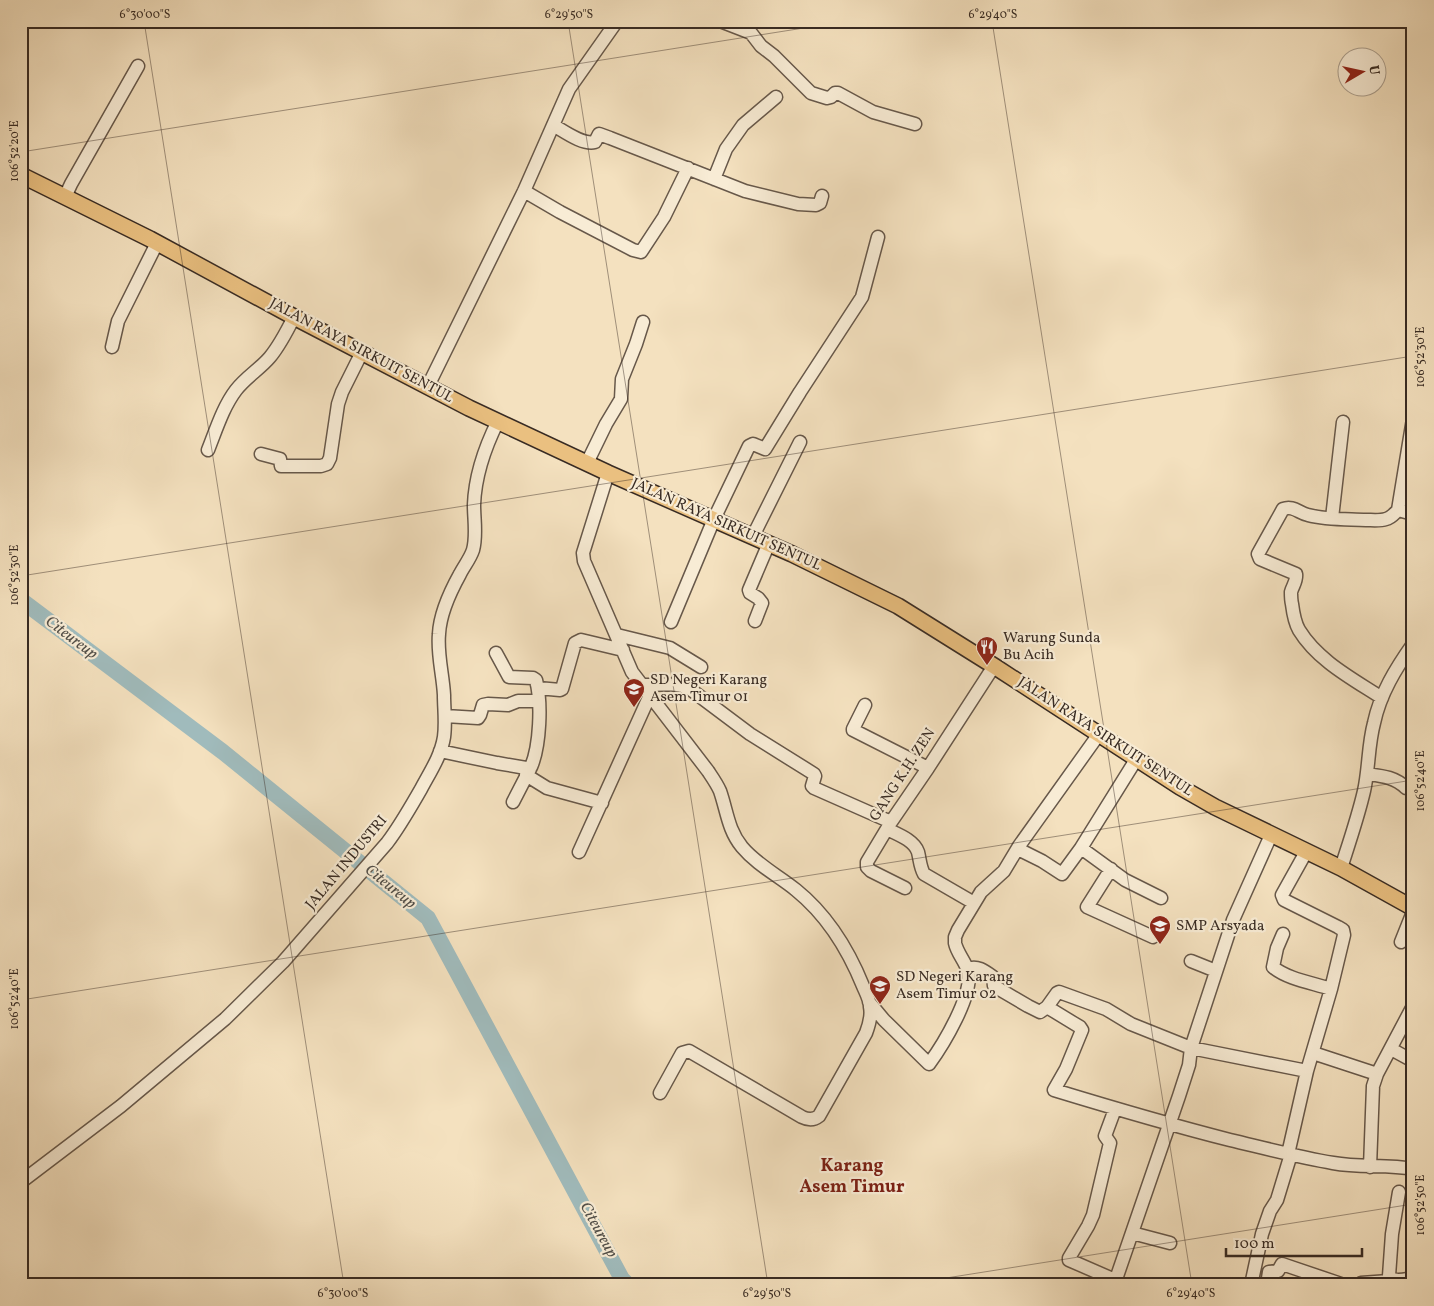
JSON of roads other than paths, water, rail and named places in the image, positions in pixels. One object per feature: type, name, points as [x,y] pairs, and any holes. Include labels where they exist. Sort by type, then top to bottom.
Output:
[{"type":"main road","name":"JALAN RAYA SIRKUIT SENTUL","points":[[21,174],[498,421],[608,473],[840,576],[898,606],[1214,807],[1341,868],[1413,908]]},
{"type":"street","points":[[428,386],[524,191],[568,89],[617,21]]},
{"type":"street","points":[[720,21],[751,33],[761,46],[774,56],[811,93],[827,98],[838,93],[873,112],[915,124]]},
{"type":"street","points":[[65,197],[138,66]]},
{"type":"street","points":[[714,179],[726,149],[743,125],[776,97]]},
{"type":"street","points":[[553,125],[576,138],[589,142],[595,142],[598,135],[601,135],[628,144],[745,191],[798,204],[816,205],[820,203],[822,196]]},
{"type":"street","points":[[524,191],[560,212],[633,250],[641,252],[664,217],[688,168]]},
{"type":"street","points":[[671,622],[714,519],[748,446],[753,444],[765,449],[862,296],[878,237]]},
{"type":"street","points":[[112,347],[118,321],[157,243]]},
{"type":"street","points":[[208,450],[235,392],[249,376],[270,358],[294,317]]},
{"type":"street","points":[[587,463],[606,424],[621,399],[622,379],[643,322]]},
{"type":"street","points":[[261,454],[280,459],[281,466],[321,466],[327,464],[330,458],[338,404],[362,352]]},
{"type":"street","points":[[1382,698],[1333,665],[1310,645],[1298,629],[1294,617],[1291,592],[1296,574],[1259,556],[1260,551],[1285,508],[1292,507],[1309,515],[1332,518],[1383,520],[1391,517],[1398,510],[1409,462],[1413,419]]},
{"type":"street","name":"JALAN INDUSTRI","points":[[23,1178],[114,1111],[226,1019],[283,962],[387,844],[402,823],[440,752],[444,734],[444,716],[438,637],[440,622],[453,588],[472,552],[475,537],[474,505],[477,485],[484,451],[498,421]]},
{"type":"street","points":[[1332,518],[1343,422]]},
{"type":"street","points":[[752,536],[800,442]]},
{"type":"street","points":[[608,473],[583,556],[617,634],[629,667],[708,771],[719,790],[730,826],[741,846],[752,857],[796,890],[830,924],[849,955],[871,1009],[866,1034],[817,1118],[808,1119],[802,1117],[689,1051],[682,1053],[660,1093]]},
{"type":"street","points":[[1398,510],[1413,514]]},
{"type":"street","points":[[755,621],[762,603],[758,598],[750,594],[748,590],[769,544]]},
{"type":"street","points":[[617,634],[670,648],[701,667]]},
{"type":"street","points":[[444,716],[478,718],[483,705],[508,705],[538,694],[562,689],[575,643],[578,641],[581,640],[623,650]]},
{"type":"street","points":[[1341,868],[1357,818],[1368,774],[1373,724],[1389,682],[1412,646]]},
{"type":"street","points":[[496,652],[509,676],[534,678],[538,694],[538,734],[529,771],[513,802]]},
{"type":"street","name":"GANG K.H. ZEN","points":[[905,888],[879,875],[867,866],[867,862],[889,825],[994,666]]},
{"type":"street","points":[[642,685],[684,685],[750,734],[814,774],[812,786],[814,788],[889,825],[915,845],[924,874],[974,903]]},
{"type":"street","points":[[578,852],[650,695]]},
{"type":"street","points":[[865,705],[853,730],[928,768]]},
{"type":"street","points":[[869,1002],[884,1020],[929,1064],[945,1041],[967,992],[969,980],[967,969],[956,947],[955,937],[984,888],[1004,871],[1034,824],[1099,734]]},
{"type":"street","points":[[440,752],[526,768],[547,788],[602,803]]},
{"type":"street","points":[[1018,850],[1042,861],[1062,874],[1081,848],[1137,758]]},
{"type":"street","points":[[1368,774],[1394,779],[1406,788]]},
{"type":"street","points":[[1115,1109],[1105,1136],[1110,1143],[1092,1215],[1088,1226],[1069,1258],[1114,1282],[1189,1065],[1192,1048],[1233,920],[1271,835]]},
{"type":"street","points":[[1081,848],[1125,880],[1161,898]]},
{"type":"street","points":[[1251,1285],[1262,1234],[1270,1211],[1277,1200],[1307,1071],[1331,989],[1344,935],[1343,930],[1284,900],[1282,895],[1306,852]]},
{"type":"street","points":[[1111,869],[1087,907],[1153,937]]},
{"type":"street","points":[[1401,942],[1413,912]]},
{"type":"street","points":[[1283,934],[1277,948],[1273,967],[1288,976],[1331,989]]},
{"type":"street","points":[[1191,961],[1216,971]]},
{"type":"street","points":[[967,969],[976,967],[985,971],[994,977],[994,986],[1040,1012],[1048,1007],[1059,992],[1106,1009],[1131,1024],[1192,1048],[1307,1071]]},
{"type":"street","points":[[1370,1167],[1373,1086],[1377,1074],[1413,1006]]},
{"type":"street","points":[[1048,1007],[1082,1030],[1066,1069],[1054,1090],[1115,1109],[1334,1164],[1370,1167],[1391,1166],[1413,1169]]},
{"type":"street","points":[[1391,1049],[1413,1061]]},
{"type":"street","points":[[1313,1053],[1377,1074]]},
{"type":"street","points":[[1397,1281],[1389,1276],[1392,1234],[1399,1192]]},
{"type":"street","points":[[1132,1233],[1170,1243]]},
{"type":"street","points":[[1266,1285],[1269,1272],[1278,1272],[1282,1264],[1344,1285]]},
{"type":"street","points":[[1359,1285],[1361,1283],[1413,1278]]},
{"type":"waterway","name":"Citeureup","points":[[21,600],[223,752],[428,918],[622,1279],[628,1285]]},
{"type":"place","name":"Warung Sunda Bu Acih","points":[[987,666]]},
{"type":"place","name":"SD Negeri Karang Asem Timur 01","points":[[634,708]]},
{"type":"place","name":"SMP Arsyada","points":[[1160,945]]},
{"type":"place","name":"SD Negeri Karang Asem Timur 02","points":[[880,1005]]},
{"type":"district","name":"Karang Asem Timur","points":[[852,1176]]}]
